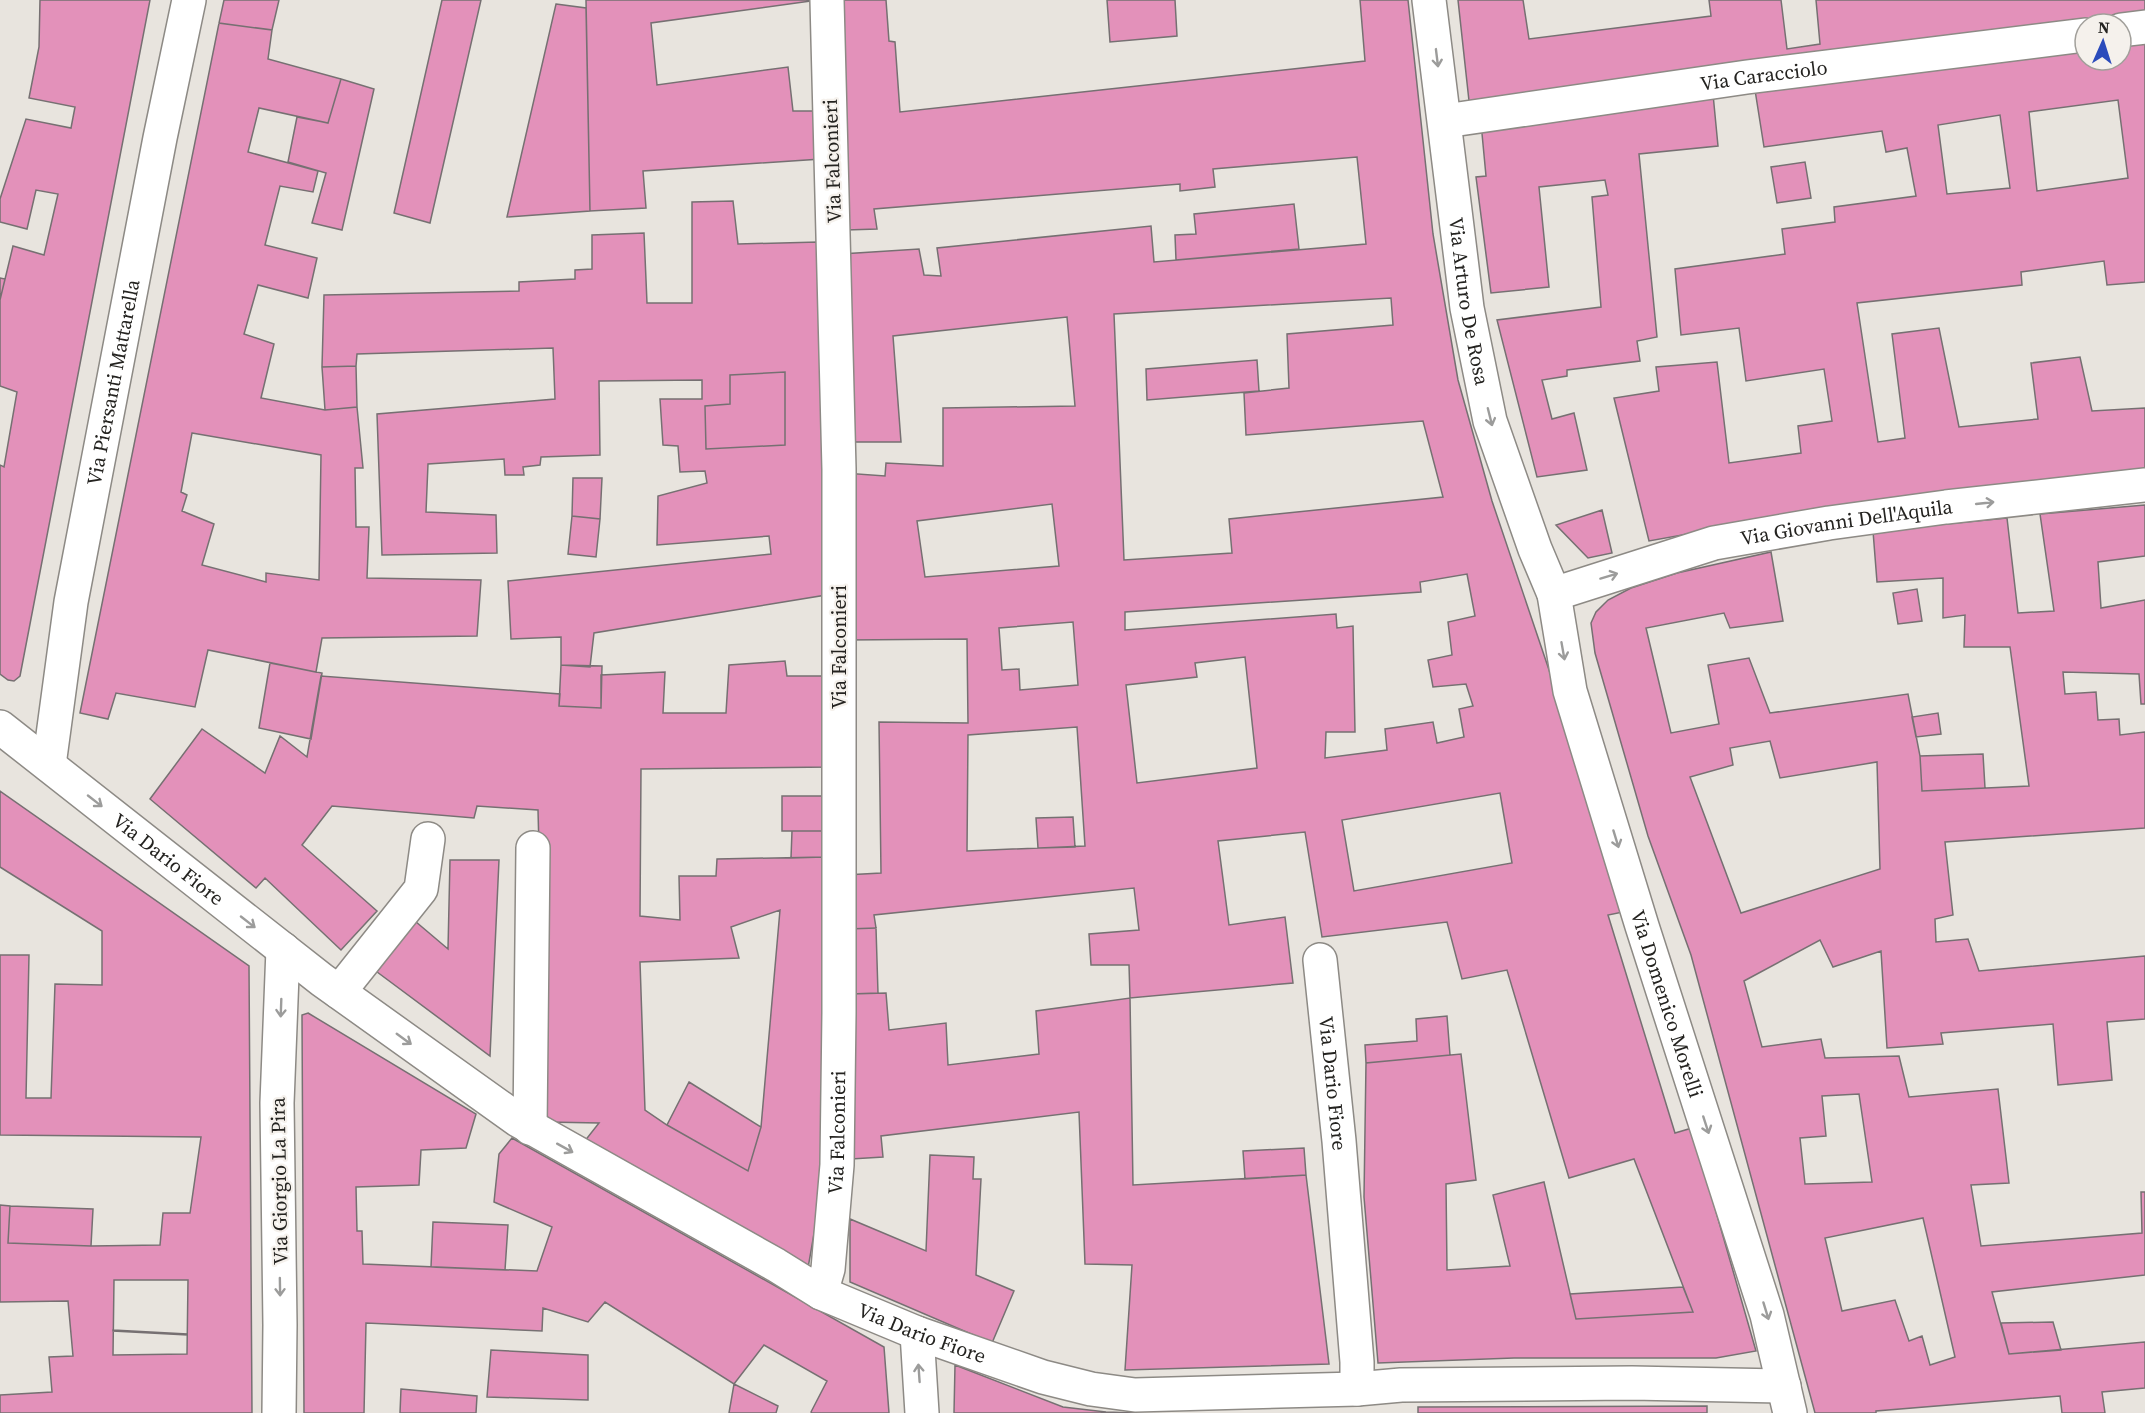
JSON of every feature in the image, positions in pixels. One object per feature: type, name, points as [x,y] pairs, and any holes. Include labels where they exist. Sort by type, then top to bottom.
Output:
[{"type":"street","name":"Via Piersanti Mattarella","points":[[49,765],[71,602],[189,0]]},
{"type":"street","name":"Via Falconieri","points":[[821,1293],[828,1269],[837,1166],[839,1013],[839,469],[828,0]]},
{"type":"street","name":"Via Arturo De Rosa","points":[[1430,0],[1467,308],[1490,421],[1534,549],[1554,594]]},
{"type":"street","name":"Via Caracciolo","points":[[1444,121],[1747,77],[2073,36]]},
{"type":"street","name":"Via Giovanni Dell'Aquila","points":[[1554,594],[1714,543],[1841,521],[2145,485]]},
{"type":"street","name":"Via Domenico Morelli","points":[[1554,594],[1570,692],[1767,1315],[1787,1400]]},
{"type":"street","name":"Via Dario Fiore","points":[[0,727],[283,950],[530,1128],[776,1265],[821,1293],[917,1333],[1043,1377],[1090,1389],[1136,1395],[1357,1389],[1401,1399],[1632,1383],[1787,1400]]},
{"type":"street","points":[[339,992],[421,889],[429,839]]},
{"type":"street","points":[[530,1128],[532,848]]},
{"type":"street","name":"Via Giorgio La Pira","points":[[279,1413],[277,1103],[283,950]]},
{"type":"street","name":"Via Dario Fiore","points":[[1320,960],[1340,1153],[1357,1362],[1357,1389]]},
{"type":"street","points":[[917,1333],[922,1413]]},
{"type":"building","points":[[40,0],[150,0],[20,676],[14,681],[0,674],[0,465],[4,467],[17,392],[0,386],[0,300],[13,246],[44,255],[58,194],[36,190],[27,229],[0,222],[0,199],[26,119],[71,128],[75,107],[29,98],[39,47]]},
{"type":"building","points":[[224,0],[279,0],[272,30],[219,23]]},
{"type":"building","points":[[442,0],[481,0],[430,223],[394,213]]},
{"type":"building","points":[[586,0],[818,0],[651,23],[657,85],[788,67],[793,111],[819,111],[821,159],[643,171],[646,208],[590,211]]},
{"type":"building","points":[[841,0],[886,0],[889,41],[895,42],[900,112],[1365,61],[1360,0],[1408,0],[1433,234],[1458,380],[1492,501],[1572,738],[1623,912],[1608,915],[1675,1133],[1692,1128],[1756,1351],[1716,1358],[1514,1358],[1378,1363],[1364,1197],[1366,1063],[1461,1054],[1476,1180],[1446,1184],[1447,1270],[1510,1266],[1493,1195],[1544,1182],[1576,1319],[1693,1312],[1634,1159],[1569,1178],[1507,970],[1462,979],[1447,922],[1322,937],[1305,832],[1218,841],[1229,925],[1285,917],[1293,983],[1130,998],[1129,965],[1091,965],[1089,934],[1139,930],[1134,888],[874,915],[876,928],[847,929],[845,875],[881,873],[879,722],[968,723],[967,639],[846,640],[844,473],[885,476],[886,463],[943,466],[943,408],[1075,406],[1067,317],[893,336],[901,442],[845,442],[841,254],[919,249],[924,275],[941,276],[937,248],[1151,226],[1154,262],[1366,244],[1357,157],[1213,169],[1215,187],[1180,191],[1180,184],[874,209],[877,229],[846,230]],"holes":[[[1391,298],[1393,325],[1287,334],[1289,388],[1244,393],[1246,435],[1423,421],[1443,497],[1229,519],[1232,553],[1124,560],[1114,314]],[[1052,504],[1059,566],[925,577],[917,521]],[[1467,574],[1475,616],[1448,622],[1452,655],[1428,660],[1433,687],[1466,684],[1473,706],[1459,709],[1464,737],[1437,743],[1433,722],[1385,729],[1387,750],[1325,758],[1326,732],[1355,732],[1353,626],[1337,628],[1336,614],[1125,630],[1125,612],[1421,592],[1420,582]],[[1073,622],[1078,685],[1020,690],[1019,669],[1002,670],[999,628]],[[1245,657],[1257,768],[1137,783],[1126,685],[1197,677],[1195,663]],[[1077,727],[1085,846],[967,851],[968,735]],[[1500,793],[1512,863],[1354,891],[1342,820]]]},
{"type":"building","points":[[1107,0],[1175,0],[1177,36],[1110,42]]},
{"type":"building","points":[[1458,0],[1523,0],[1529,39],[1711,16],[1709,0],[1781,0],[1787,49],[1820,44],[1816,0],[2145,0],[2145,15],[2133,17],[2133,12],[2073,12],[2073,24],[1469,101]]},
{"type":"building","points":[[556,4],[586,8],[590,211],[507,217]]},
{"type":"building","points":[[219,23],[272,30],[268,59],[341,79],[328,123],[259,108],[248,152],[318,171],[313,192],[280,186],[265,245],[317,258],[308,298],[258,285],[244,334],[274,344],[261,398],[325,410],[357,407],[363,468],[355,468],[356,527],[369,527],[367,578],[481,580],[477,636],[322,638],[316,672],[208,650],[195,707],[116,693],[108,719],[80,713]],"holes":[[[192,433],[321,455],[319,580],[266,573],[266,582],[202,565],[214,524],[182,511],[187,495],[181,492]]]},
{"type":"building","points":[[2145,40],[2145,282],[2107,285],[2104,261],[2021,272],[2022,285],[1857,303],[1878,442],[1905,438],[1892,334],[1939,328],[1959,427],[2038,419],[2031,363],[2080,357],[2092,411],[2145,408],[2145,472],[1878,500],[1649,541],[1614,398],[1659,391],[1656,367],[1717,362],[1729,463],[1801,453],[1798,426],[1832,421],[1824,369],[1746,381],[1739,328],[1681,335],[1675,269],[1785,254],[1782,229],[1835,222],[1834,207],[1916,196],[1907,148],[1886,152],[1882,131],[1764,147],[1755,90],[2073,49],[2073,72],[2133,72],[2133,42]],"holes":[[[2118,100],[2128,178],[2037,191],[2029,112]],[[2000,115],[2010,188],[1947,194],[1938,125]]]},
{"type":"building","points":[[341,79],[374,89],[342,230],[312,223],[326,173],[288,162],[297,117],[328,123]]},
{"type":"building","points":[[1713,94],[1718,146],[1639,154],[1657,337],[1637,341],[1640,361],[1567,370],[1567,376],[1542,380],[1552,419],[1574,413],[1587,470],[1537,477],[1497,320],[1601,307],[1592,197],[1608,195],[1605,180],[1539,187],[1549,287],[1491,293],[1476,177],[1486,176],[1481,123]]},
{"type":"building","points":[[1805,162],[1811,198],[1777,203],[1771,167]]},
{"type":"building","points":[[733,201],[738,244],[818,242],[832,594],[594,633],[590,667],[561,665],[561,637],[511,639],[508,581],[771,554],[769,536],[657,545],[658,496],[707,483],[705,471],[680,472],[678,446],[663,445],[660,399],[702,399],[702,380],[599,381],[600,455],[541,457],[540,465],[523,467],[524,475],[505,475],[504,459],[428,464],[426,512],[496,515],[497,553],[382,555],[377,414],[555,399],[553,348],[357,354],[356,366],[322,367],[324,295],[519,291],[519,282],[575,279],[575,270],[592,269],[592,235],[644,233],[647,303],[692,303],[692,202]],"holes":[[[785,372],[785,445],[706,449],[705,406],[730,404],[730,375]]]},
{"type":"building","points":[[1294,204],[1299,249],[1176,260],[1175,235],[1196,234],[1194,214]]},
{"type":"building","points":[[0,278],[5,279],[0,300]]},
{"type":"building","points":[[1257,360],[1259,391],[1147,400],[1146,369]]},
{"type":"building","points":[[356,366],[357,407],[325,410],[322,367]]},
{"type":"building","points":[[785,372],[785,445],[706,449],[705,406],[730,404],[730,375]]},
{"type":"building","points":[[573,478],[602,478],[600,519],[572,516]]},
{"type":"building","points":[[2145,505],[2145,556],[2098,562],[2101,608],[2145,600],[2145,704],[2141,704],[2139,674],[2063,672],[2065,694],[2096,692],[2098,720],[2119,719],[2120,735],[2145,732],[2145,828],[1945,842],[1953,915],[1935,919],[1936,942],[1968,939],[1979,971],[2145,956],[2145,1019],[2107,1022],[2112,1080],[2058,1085],[2053,1024],[1941,1033],[1943,1044],[1887,1048],[1881,951],[1833,967],[1820,940],[1744,981],[1762,1047],[1821,1039],[1825,1058],[1899,1056],[1909,1097],[1998,1089],[2009,1183],[1971,1185],[1981,1246],[2142,1233],[2141,1192],[2145,1192],[2145,1275],[1992,1292],[2009,1354],[2145,1342],[2145,1388],[2102,1392],[2105,1413],[2062,1413],[2060,1396],[1876,1411],[1876,1413],[1815,1413],[1691,955],[1648,836],[1595,653],[1591,623],[1596,612],[1608,600],[1631,588],[1677,573],[1771,552],[1783,621],[1730,628],[1724,613],[1646,628],[1671,733],[1719,724],[1708,665],[1749,658],[1770,713],[1908,694],[1920,756],[1922,791],[2029,786],[2010,647],[1964,647],[1965,615],[1943,618],[1943,578],[1877,582],[1873,531],[2007,518],[2018,613],[2054,611],[2040,514]],"holes":[[[1770,741],[1780,778],[1877,762],[1880,869],[1741,913],[1690,777],[1733,765],[1730,748]],[[1859,1094],[1872,1182],[1805,1184],[1800,1138],[1826,1136],[1822,1096]],[[1923,1218],[1955,1357],[1930,1365],[1922,1336],[1909,1341],[1895,1300],[1842,1311],[1825,1238]]]},
{"type":"building","points":[[1602,510],[1612,553],[1588,558],[1556,525]]},
{"type":"building","points":[[572,516],[600,519],[596,557],[568,554]]},
{"type":"building","points":[[1917,589],[1922,621],[1898,624],[1893,593]]},
{"type":"building","points":[[785,661],[787,676],[831,676],[831,767],[641,769],[640,916],[680,920],[679,876],[716,876],[717,859],[824,857],[824,1177],[808,1268],[584,1142],[599,1123],[546,1122],[538,810],[477,806],[474,818],[332,806],[302,845],[377,911],[341,950],[265,878],[256,888],[150,799],[202,729],[265,773],[280,736],[307,757],[321,676],[560,694],[559,706],[601,708],[601,675],[665,672],[663,713],[726,713],[729,665]],"holes":[[[780,910],[761,1127],[748,1171],[645,1110],[640,962],[739,958],[731,927]]]},
{"type":"building","points":[[270,663],[322,673],[311,739],[259,728]]},
{"type":"building","points":[[561,665],[602,666],[601,708],[559,706]]},
{"type":"building","points":[[1938,713],[1941,734],[1916,737],[1912,717]]},
{"type":"building","points":[[1983,754],[1985,788],[1922,791],[1920,756]]},
{"type":"building","points":[[0,791],[249,966],[252,1413],[0,1413],[0,1395],[52,1392],[49,1357],[73,1356],[68,1301],[0,1302],[0,1205],[10,1206],[8,1243],[91,1246],[160,1245],[163,1213],[190,1213],[201,1137],[0,1135],[0,955],[29,955],[26,1098],[51,1098],[55,984],[102,985],[102,931],[0,867]],"holes":[[[114,1280],[188,1280],[187,1354],[113,1355]]]},
{"type":"building","points":[[782,796],[826,796],[826,831],[782,831]]},
{"type":"building","points":[[1073,817],[1075,847],[1038,848],[1036,818]]},
{"type":"building","points":[[792,831],[826,831],[824,857],[791,858]]},
{"type":"building","points":[[450,860],[499,860],[490,1056],[365,963],[409,916],[448,949]]},
{"type":"building","points":[[876,928],[878,993],[850,994],[847,929]]},
{"type":"building","points":[[886,993],[889,1030],[946,1023],[948,1065],[1039,1054],[1036,1011],[1130,998],[1133,1185],[1306,1175],[1329,1364],[1125,1370],[1132,1265],[1085,1264],[1079,1112],[881,1136],[883,1157],[851,1159],[850,994]]},
{"type":"building","points":[[308,1013],[476,1114],[466,1148],[421,1150],[419,1185],[356,1187],[357,1231],[362,1231],[363,1264],[537,1271],[552,1227],[494,1202],[499,1154],[512,1138],[884,1347],[889,1413],[812,1413],[827,1381],[764,1345],[734,1384],[605,1302],[588,1322],[543,1308],[542,1331],[366,1323],[364,1413],[304,1413],[302,1015]]},
{"type":"building","points":[[1447,1016],[1450,1055],[1366,1063],[1365,1045],[1417,1041],[1416,1019]]},
{"type":"building","points":[[689,1082],[761,1127],[748,1171],[667,1125]]},
{"type":"building","points":[[1304,1148],[1306,1175],[1245,1179],[1243,1151]]},
{"type":"building","points":[[930,1155],[974,1157],[973,1179],[981,1179],[976,1275],[1014,1291],[992,1343],[850,1282],[850,1219],[926,1251]]},
{"type":"building","points":[[10,1206],[93,1209],[91,1246],[8,1243]]},
{"type":"building","points":[[433,1222],[508,1225],[505,1270],[431,1267]]},
{"type":"building","points":[[1683,1287],[1693,1312],[1576,1319],[1570,1294]]},
{"type":"building","points":[[2053,1322],[2061,1350],[2009,1354],[2001,1323]]},
{"type":"building","points":[[113,1331],[187,1334],[187,1335]]},
{"type":"building","points":[[491,1350],[588,1355],[588,1400],[487,1397]]},
{"type":"building","points":[[955,1365],[1063,1407],[1136,1413],[954,1413]]},
{"type":"building","points":[[734,1384],[778,1406],[776,1413],[729,1413]]},
{"type":"building","points":[[401,1389],[477,1396],[476,1413],[400,1413]]},
{"type":"building","points":[[1707,1406],[1707,1413],[1418,1413],[1418,1407]]}]
